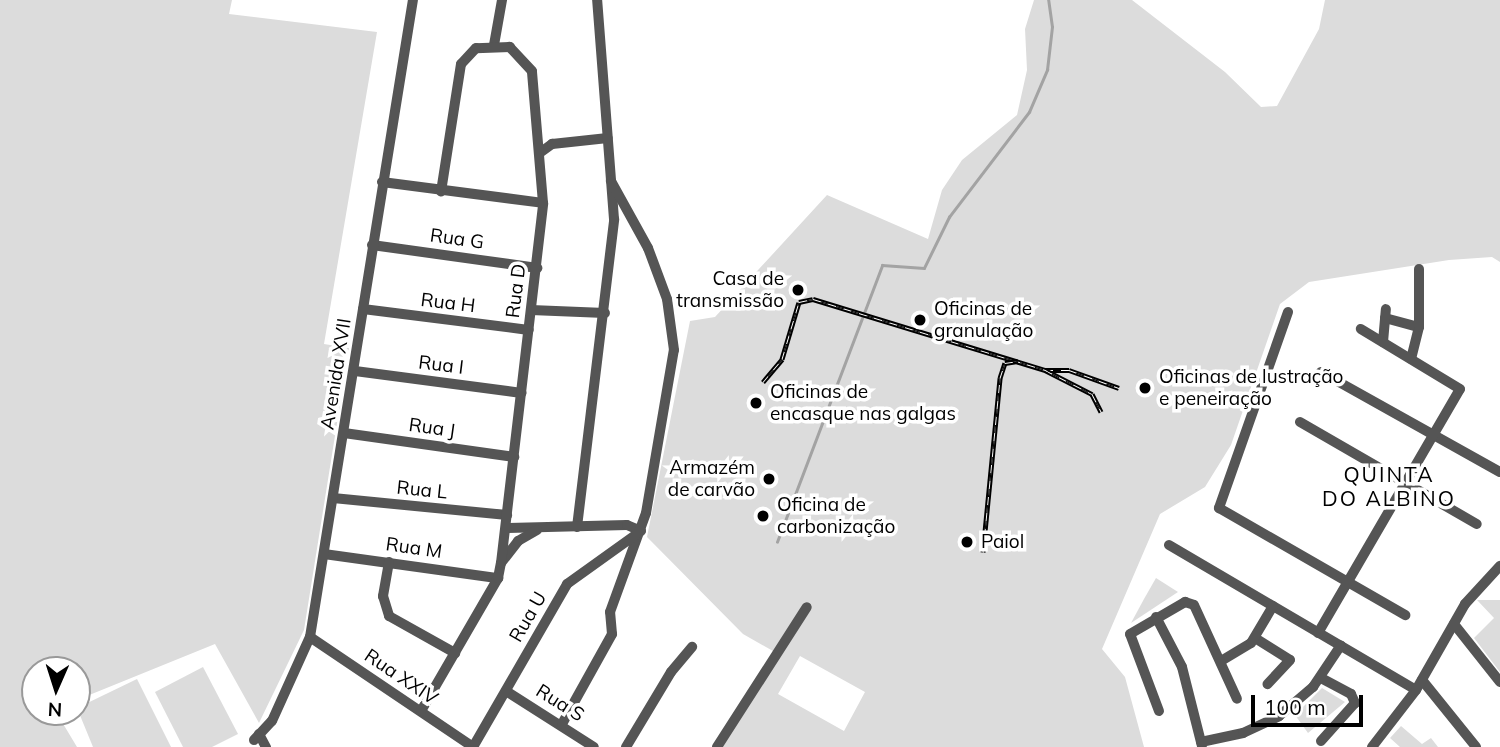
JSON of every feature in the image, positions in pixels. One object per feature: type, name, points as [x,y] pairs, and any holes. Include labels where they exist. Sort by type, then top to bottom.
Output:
[{"type":"street","name":"Avenida XVII","points":[[266,747],[256,737],[272,721],[295,676],[310,637],[413,0]]},
{"type":"street","points":[[441,191],[461,64],[476,48],[494,44],[502,0]]},
{"type":"street","points":[[577,527],[605,313],[614,219],[597,0]]},
{"type":"street","name":"Rua D","points":[[421,711],[498,578],[537,268],[543,203],[541,152],[532,71],[510,47],[494,44]]},
{"type":"street","points":[[541,152],[552,144],[608,138]]},
{"type":"street","points":[[562,724],[612,634],[610,612],[641,531],[674,350],[673,328],[648,248],[611,181]]},
{"type":"street","points":[[382,182],[543,203]]},
{"type":"street","name":"Rua G","points":[[372,245],[537,268]]},
{"type":"street","points":[[1411,359],[1419,327],[1419,269]]},
{"type":"street","name":"Rua H","points":[[363,309],[529,330]]},
{"type":"street","points":[[531,310],[605,313]]},
{"type":"street","points":[[1288,312],[1219,508],[1405,615]]},
{"type":"street","points":[[1383,342],[1386,314],[1419,327]]},
{"type":"street","points":[[1318,633],[1460,389],[1361,329]]},
{"type":"street","name":"Rua I","points":[[355,371],[522,393]]},
{"type":"street","points":[[1321,372],[1500,472]]},
{"type":"street","points":[[1300,422],[1477,524]]},
{"type":"street","name":"Rua J","points":[[344,433],[514,457]]},
{"type":"street","name":"Rua L","points":[[333,498],[507,515]]},
{"type":"street","points":[[506,528],[627,525],[641,531]]},
{"type":"street","points":[[501,563],[518,541],[543,527]]},
{"type":"street","name":"Rua U","points":[[473,747],[567,584],[641,531]]},
{"type":"street","points":[[1169,545],[1341,646],[1419,685],[1476,747]]},
{"type":"street","name":"Rua M","points":[[324,554],[498,578]]},
{"type":"street","points":[[389,562],[383,596],[389,616],[455,653]]},
{"type":"street","points":[[1372,747],[1419,685],[1454,624],[1498,572]]},
{"type":"street","points":[[1158,711],[1129,639],[1132,631],[1184,602],[1192,603],[1237,699]]},
{"type":"street","points":[[1221,661],[1255,638],[1273,606]]},
{"type":"street","points":[[717,747],[807,607]]},
{"type":"street","points":[[1156,617],[1183,670],[1202,744],[1243,733],[1279,716],[1321,678],[1341,646]]},
{"type":"street","points":[[1454,624],[1500,682]]},
{"type":"street","name":"Rua XXIV","points":[[310,637],[473,747]]},
{"type":"street","points":[[1255,638],[1290,660],[1268,684]]},
{"type":"street","points":[[626,747],[671,672],[692,647]]},
{"type":"street","points":[[1321,678],[1351,694],[1354,703],[1321,741]]},
{"type":"street","name":"Rua S","points":[[506,691],[562,724],[594,747]]},
{"type":"street","points":[[1243,733],[1246,747]]},
{"type":"shaded area","points":[[0,0],[232,0],[229,14],[377,32],[324,344],[349,348],[304,630],[259,723],[215,644],[91,694],[91,656],[21,656],[21,726],[64,726],[77,747],[0,747]]},
{"type":"shaded area","points":[[1034,0],[1132,0],[1225,72],[1261,107],[1277,106],[1319,29],[1325,0],[1500,0],[1500,262],[1492,257],[1449,260],[1309,282],[1280,304],[1231,445],[1205,487],[1160,514],[1102,649],[1125,677],[1144,747],[722,747],[780,655],[743,634],[647,537],[690,321],[715,317],[827,195],[928,239],[942,190],[962,160],[1017,115],[1027,70],[1025,29]],"holes":[[[800,656],[865,692],[844,731],[778,694]]]},
{"type":"shaded area","points":[[1156,578],[1178,592],[1131,623],[1144,599]]},
{"type":"shaded area","points":[[1477,600],[1500,600],[1500,672],[1474,638],[1494,618]]},
{"type":"shaded area","points":[[203,667],[238,734],[212,747],[183,747],[155,692]]},
{"type":"shaded area","points":[[137,679],[171,747],[93,747],[84,726],[91,726],[91,701]]},
{"type":"shaded area","points":[[1322,688],[1345,702],[1308,733],[1295,715]]},
{"type":"shaded area","points":[[1401,726],[1422,744],[1431,738],[1438,747],[1400,747],[1390,738]]},
{"type":"waterway","points":[[777,542],[882,265],[924,268],[949,217],[1029,112],[1047,70],[1052,27],[1048,0]]},
{"type":"railway","points":[[763,382],[782,359],[799,302],[813,299],[1045,370],[1092,394],[1101,412]]},
{"type":"railway","points":[[983,552],[1000,378],[1005,363],[1018,361]]},
{"type":"railway","points":[[1045,370],[1069,370],[1119,388]]},
{"type":"place","name":"Casa de transmissão","points":[[798,290]]},
{"type":"place","name":"Oficinas de granulação","points":[[920,320]]},
{"type":"place","name":"Oficinas de lustração e peneiração","points":[[1145,388]]},
{"type":"place","name":"Oficinas de encasque nas galgas","points":[[756,403]]},
{"type":"place","name":"Armazém de carvão","points":[[769,479]]},
{"type":"place","name":"Oficina de carbonização","points":[[763,516]]},
{"type":"place","name":"Paiol","points":[[967,542]]},
{"type":"district","name":"QUINTA DO ALBINO","points":[[1389,486]]}]
